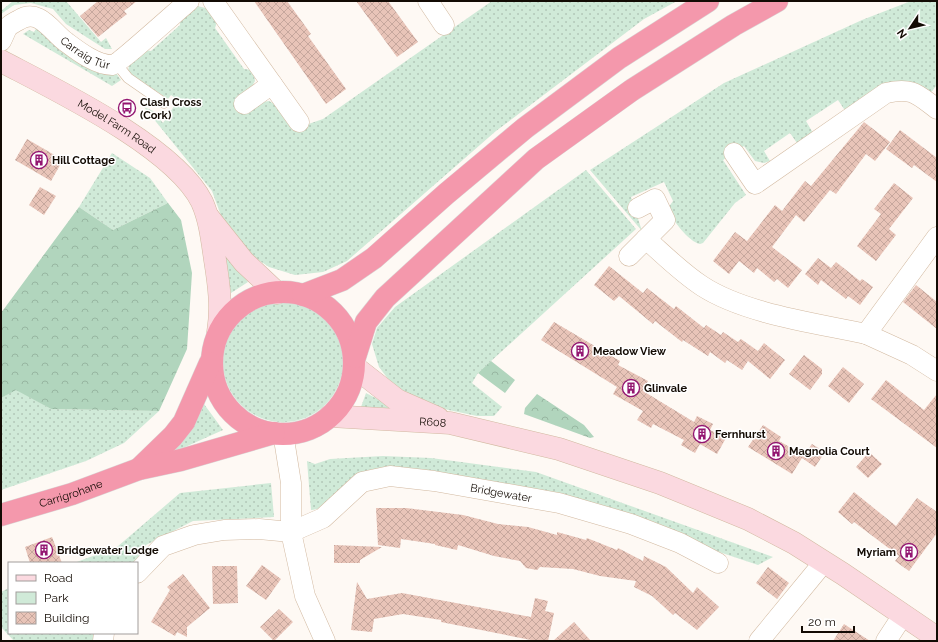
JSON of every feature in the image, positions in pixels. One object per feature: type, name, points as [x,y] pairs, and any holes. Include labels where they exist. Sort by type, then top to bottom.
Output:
[{"type":"highway","points":[[303,296],[342,280],[374,258],[446,194],[525,128],[619,58],[708,1]]},
{"type":"highway","points":[[356,362],[351,340],[343,325],[332,312],[319,302],[303,296],[277,293],[259,297],[242,305],[229,317],[218,332],[210,363],[214,383],[223,401],[232,411],[254,427],[279,433],[300,431],[316,425],[330,416],[341,405],[349,391],[366,322],[384,298],[536,159],[632,90],[734,25],[777,1]]},
{"type":"highway","name":"Carrigrohane","points":[[138,469],[168,441],[184,422],[210,363]]},
{"type":"highway","name":"Carrigrohane","points":[[1,514],[72,494],[138,469],[181,460],[279,433]]},
{"type":"main road","name":"Model Farm Road","points":[[1,61],[116,125],[179,170],[192,186],[208,217],[244,262],[277,293]]},
{"type":"main road","name":"Model Farm Road","points":[[208,217],[221,303],[218,332]]},
{"type":"main road","name":"R608","points":[[356,362],[397,400],[450,423],[559,449],[660,483],[748,519],[794,543],[937,638]]},
{"type":"main road","name":"R608","points":[[330,416],[450,423]]},
{"type":"street","name":"Carraig Túr","points":[[1,40],[9,27],[23,17],[39,18],[49,25],[65,41],[100,63],[114,65],[189,1]]},
{"type":"street","points":[[213,1],[299,122]]},
{"type":"street","points":[[428,1],[444,26]]},
{"type":"street","points":[[244,104],[272,84]]},
{"type":"street","points":[[734,153],[755,184],[886,93],[901,90],[910,91],[919,95],[937,109]]},
{"type":"street","points":[[629,256],[665,220],[654,200]]},
{"type":"street","points":[[866,334],[937,237]]},
{"type":"street","points":[[646,239],[689,277],[722,297],[769,312],[866,334],[912,355],[936,370]]},
{"type":"street","points":[[279,433],[291,483],[291,532],[305,596],[325,641]]},
{"type":"street","name":"Bridgewater","points":[[138,572],[163,546],[194,535],[224,530],[252,529],[291,532],[323,518],[362,482],[390,476],[434,481],[559,503],[631,524],[680,543],[718,563]]},
{"type":"street","points":[[759,641],[824,562]]},
{"type":"street","points":[[886,641],[903,615]]},
{"type":"lane","points":[[116,63],[128,78],[164,103]]},
{"type":"green space","points":[[13,1],[66,1],[101,42],[106,38],[112,49],[105,49],[66,24],[53,9],[31,3],[14,5],[1,14],[1,11]]},
{"type":"green space","points":[[492,1],[677,1],[644,19],[496,131],[347,261],[323,272],[295,275],[269,267],[242,249],[223,221],[212,191],[144,107],[153,111],[163,123],[178,100],[171,95],[168,99],[128,71],[129,66],[145,50],[151,51],[180,25],[180,20],[197,6],[210,9],[218,19],[215,28],[244,69],[253,70],[255,81],[251,88],[263,102],[269,101],[276,105],[294,129],[323,119]]},
{"type":"green space","points":[[911,1],[937,1],[937,85],[929,95],[915,85],[906,81],[888,83],[846,112],[838,100],[806,121],[813,133],[797,143],[790,133],[764,151],[770,161],[764,163],[755,161],[744,146],[723,160],[746,195],[735,203],[703,243],[700,244],[686,235],[673,218],[668,208],[673,201],[664,182],[631,197],[642,231],[590,170],[724,83],[862,20]]},
{"type":"green space","points":[[37,27],[54,43],[73,57],[94,67],[116,73],[121,80],[112,86],[23,34],[29,30],[34,32]]},
{"type":"green space","points":[[112,153],[150,178],[168,203],[113,230],[79,207]]},
{"type":"green space","points":[[586,170],[636,229],[478,373],[472,383],[502,407],[494,416],[477,416],[430,406],[398,392],[379,367],[372,344],[377,328],[395,307]]},
{"type":"green space","points":[[168,203],[181,220],[192,273],[187,349],[159,411],[51,409],[16,390],[1,398],[1,313],[79,207],[113,230]]},
{"type":"green space","points":[[217,239],[248,282],[231,293]]},
{"type":"green space","points":[[283,302],[306,306],[326,319],[339,339],[343,362],[339,385],[326,405],[306,418],[283,422],[260,418],[240,405],[227,385],[223,362],[227,339],[240,319],[260,306]]},
{"type":"green space","points":[[491,361],[515,380],[505,393],[478,373]]},
{"type":"green space","points":[[16,389],[51,409],[159,411],[124,443],[86,461],[1,490],[1,398]]},
{"type":"green space","points":[[366,393],[400,411],[361,407]]},
{"type":"green space","points":[[537,394],[584,425],[594,437],[590,438],[524,414],[525,408]]},
{"type":"green space","points":[[204,404],[223,430],[163,457]]},
{"type":"green space","points":[[383,456],[431,458],[536,472],[773,557],[758,565],[692,543],[406,468],[379,469],[360,473],[348,480],[324,506],[311,510],[307,461],[315,464],[330,459]]},
{"type":"green space","points":[[271,483],[274,517],[193,521],[146,545],[135,562],[77,562],[117,547],[180,493]]},
{"type":"green space","points":[[8,588],[8,634],[96,634],[94,641],[14,641],[1,627],[1,592]]},
{"type":"building","points":[[98,1],[137,1],[124,11],[127,14],[98,37],[80,16]]},
{"type":"building","points":[[254,1],[287,1],[311,34],[308,36],[346,89],[326,104]]},
{"type":"building","points":[[356,1],[388,1],[418,42],[397,57]]},
{"type":"building","points":[[864,122],[890,142],[875,161],[866,154],[836,194],[830,190],[804,222],[796,215],[772,247],[802,270],[788,288],[777,279],[774,282],[757,268],[754,273],[739,261],[729,274],[713,261],[735,232],[747,241],[775,205],[782,211],[805,181],[811,186]]},
{"type":"building","points":[[900,130],[937,158],[937,182],[914,165],[912,168],[886,149]]},
{"type":"building","name":"Hill Cottage","points":[[27,139],[63,160],[51,181],[15,160]]},
{"type":"building","points":[[894,183],[913,198],[889,229],[896,235],[876,261],[857,246],[881,214],[874,209]]},
{"type":"building","points":[[40,187],[56,196],[44,215],[29,205]]},
{"type":"building","points":[[818,258],[831,268],[836,262],[860,281],[862,279],[873,287],[860,305],[848,296],[846,299],[821,280],[818,285],[805,274]]},
{"type":"building","points":[[609,266],[643,293],[647,288],[674,309],[676,306],[704,328],[706,325],[721,335],[723,332],[738,342],[741,339],[758,351],[764,343],[785,360],[770,379],[748,361],[742,370],[727,360],[725,363],[710,352],[708,356],[683,340],[682,342],[655,321],[653,324],[619,296],[614,301],[594,285]]},
{"type":"building","points":[[916,285],[937,302],[937,329],[903,302]]},
{"type":"building","points":[[554,322],[620,361],[618,365],[648,381],[643,391],[694,422],[697,416],[713,424],[710,430],[726,438],[717,454],[700,444],[695,453],[681,445],[684,440],[653,424],[651,428],[637,420],[643,411],[613,394],[617,387],[541,340]]},
{"type":"building","points":[[804,355],[822,369],[822,374],[810,390],[789,374]]},
{"type":"building","points":[[843,367],[864,384],[849,403],[828,386]]},
{"type":"building","points":[[886,380],[924,410],[937,394],[937,448],[871,399]]},
{"type":"building","name":"Magnolia Court","points":[[763,425],[781,437],[779,441],[804,455],[812,444],[825,452],[815,467],[802,458],[792,474],[748,447]]},
{"type":"building","points":[[869,452],[882,464],[868,478],[856,467]]},
{"type":"building","points":[[854,492],[896,526],[917,498],[937,512],[937,533],[909,571],[895,561],[899,556],[854,522],[852,524],[838,512]]},
{"type":"building","points":[[376,508],[406,508],[463,515],[498,524],[528,527],[557,535],[557,532],[586,540],[587,538],[617,550],[618,548],[643,561],[644,556],[666,567],[693,593],[697,587],[719,607],[697,630],[675,613],[673,615],[652,596],[634,587],[636,581],[600,576],[573,569],[540,567],[537,570],[526,568],[520,561],[494,556],[458,545],[457,550],[435,544],[401,539],[400,548],[378,545]]},
{"type":"building","name":"Bridgewater Lodge","points":[[52,537],[62,562],[30,562],[25,547]]},
{"type":"building","points":[[334,545],[382,547],[360,560],[360,563],[334,563]]},
{"type":"building","points":[[262,565],[281,579],[266,600],[246,586]]},
{"type":"building","points":[[212,566],[237,566],[238,603],[213,604]]},
{"type":"building","points":[[768,567],[789,583],[777,599],[756,583]]},
{"type":"building","points":[[183,574],[210,608],[187,627],[187,637],[177,632],[175,636],[151,622],[170,590],[167,587]]},
{"type":"building","points":[[357,582],[367,599],[402,593],[531,617],[535,598],[548,601],[545,611],[554,613],[548,641],[536,641],[441,622],[441,620],[403,614],[374,619],[372,632],[351,630]]},
{"type":"building","points":[[279,609],[293,622],[274,641],[260,627]]},
{"type":"building","points":[[574,622],[591,641],[553,641]]},
{"type":"building","points":[[844,624],[870,641],[833,641]]},
{"type":"place","name":"Clash Cross (Cork)","points":[[127,108]]},
{"type":"place","name":"Hill Cottage","points":[[39,160]]},
{"type":"place","name":"Meadow View","points":[[580,351]]},
{"type":"place","name":"Glinvale","points":[[631,388]]},
{"type":"place","name":"Fernhurst","points":[[702,434]]},
{"type":"place","name":"Magnolia Court","points":[[776,451]]},
{"type":"place","name":"Bridgewater Lodge","points":[[44,550]]},
{"type":"place","name":"Myriam","points":[[909,552]]}]
